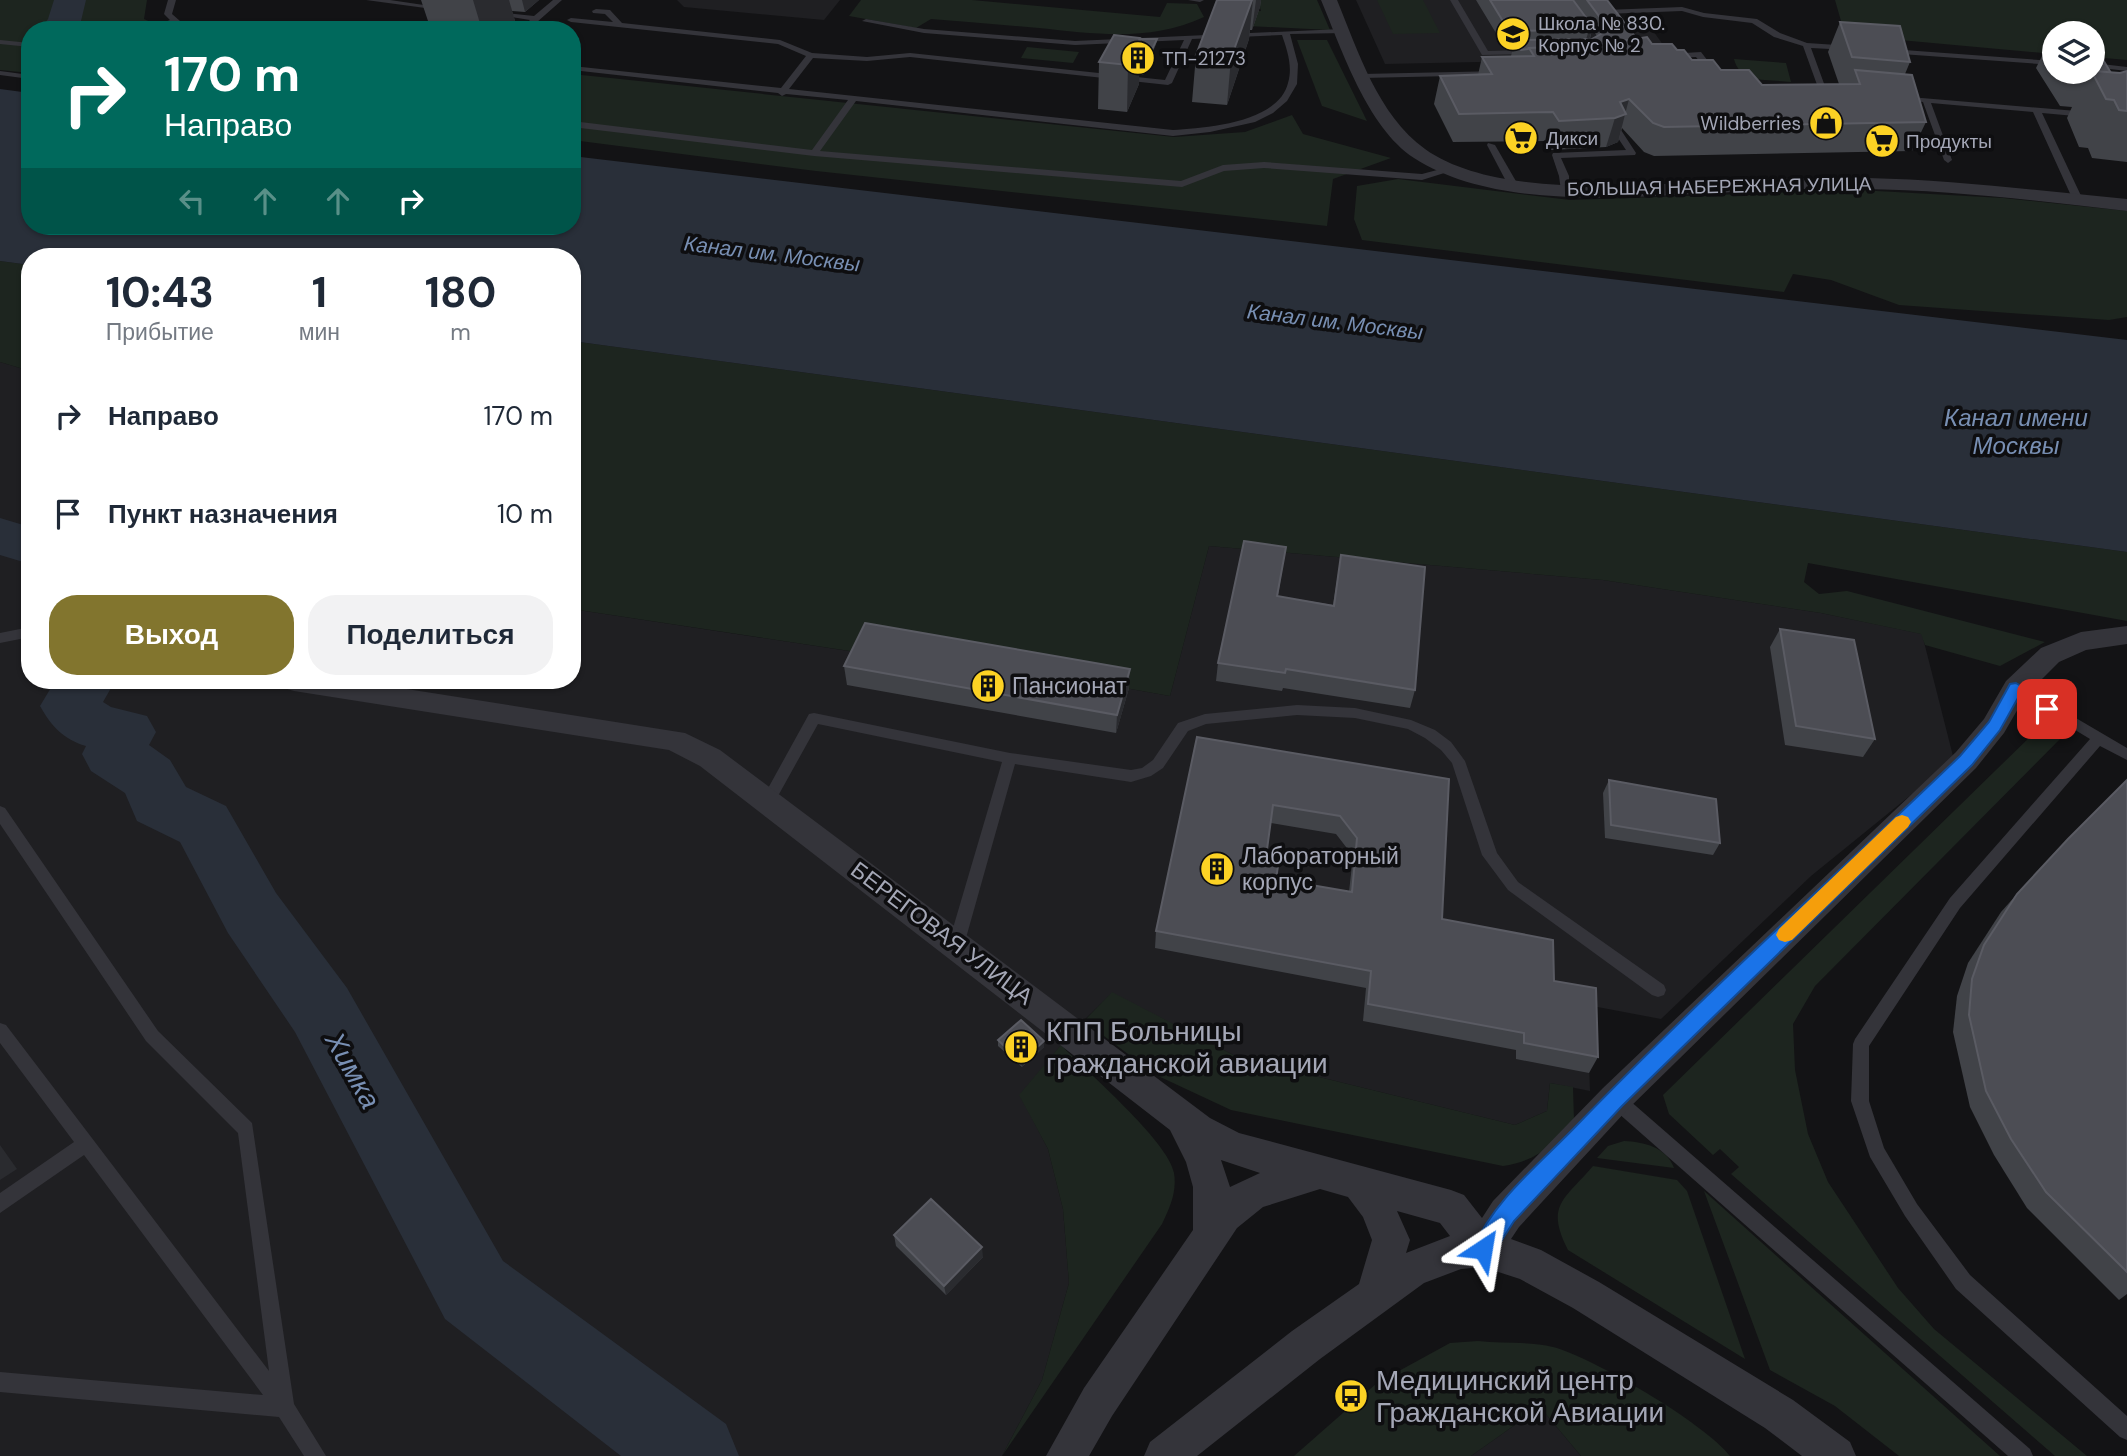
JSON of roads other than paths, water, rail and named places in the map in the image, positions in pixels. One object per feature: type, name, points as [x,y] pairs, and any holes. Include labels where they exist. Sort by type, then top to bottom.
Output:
[{"type":"street","name":"БОЛЬШАЯ НАБЕРЕЖНАЯ УЛИЦА","points":[[1329,0],[1341,32],[1391,126],[1405,142],[1430,160],[1452,169],[1512,183],[1564,189],[1609,191],[1889,184],[2127,205]]},
{"type":"street","points":[[1483,1249],[1506,1213],[1615,1099],[1966,760],[1994,726],[2016,688],[2050,656],[2081,641],[2127,635]]},
{"type":"street","name":"БЕРЕГОВАЯ УЛИЦА","points":[[345,689],[675,740],[710,758],[768,801],[1184,1121],[1233,1148],[1451,1208],[1483,1249]]},
{"type":"street","points":[[1184,1121],[1214,1189],[1215,1210],[1211,1231]]},
{"type":"street","points":[[1066,1456],[1098,1402],[1202,1250],[1211,1231],[1235,1202],[1270,1186],[1321,1172]]},
{"type":"street","points":[[1359,1181],[1376,1205],[1391,1240],[1375,1294]]},
{"type":"street","points":[[1164,1456],[1375,1294],[1412,1269],[1461,1251],[1483,1249],[1528,1263],[1586,1296],[1779,1414],[1836,1456]]},
{"type":"lane","points":[[172,0],[168,14],[174,21]]},
{"type":"lane","points":[[370,0],[444,8]]},
{"type":"lane","points":[[533,21],[558,0]]},
{"type":"lane","points":[[1192,0],[1200,0]]},
{"type":"lane","points":[[1454,0],[1485,53],[1536,52]]},
{"type":"lane","points":[[1605,12],[1682,9],[1703,15],[1754,21],[1777,35],[1806,45],[1857,49]]},
{"type":"lane","points":[[596,11],[607,12],[620,25]]},
{"type":"lane","points":[[481,12],[536,18]]},
{"type":"lane","points":[[571,20],[581,21]]},
{"type":"lane","points":[[581,21],[780,42],[811,55],[867,59],[910,55],[1168,83],[1189,38]]},
{"type":"lane","points":[[866,21],[924,32],[1075,43],[1285,32],[1341,32]]},
{"type":"lane","points":[[581,69],[782,93],[1173,132],[1213,130],[1246,122],[1282,103],[1291,84],[1294,65],[1285,32]]},
{"type":"lane","points":[[0,42],[21,44]]},
{"type":"lane","points":[[1806,45],[1823,91]]},
{"type":"lane","points":[[1885,51],[2042,62]]},
{"type":"lane","points":[[1656,58],[1698,54],[1714,76],[1726,79]]},
{"type":"lane","points":[[782,93],[811,55]]},
{"type":"lane","points":[[2105,66],[2127,69]]},
{"type":"lane","points":[[0,73],[21,76]]},
{"type":"lane","points":[[1363,76],[1505,73]]},
{"type":"lane","points":[[1809,91],[1846,93]]},
{"type":"lane","points":[[1886,97],[2095,115]]},
{"type":"lane","points":[[814,153],[853,99]]},
{"type":"lane","points":[[1926,100],[1948,160]]},
{"type":"lane","points":[[2036,110],[2078,200]]},
{"type":"lane","points":[[581,125],[814,153],[1182,184],[1223,168],[1264,165],[1422,177],[1452,169]]},
{"type":"lane","points":[[1564,189],[1564,176],[1556,155],[1632,153],[1618,132]]},
{"type":"lane","points":[[1491,145],[1512,183]]},
{"type":"lane","points":[[0,638],[21,634]]},
{"type":"lane","points":[[2016,688],[2127,755]]},
{"type":"lane","points":[[768,801],[814,718],[1010,758],[1130,776],[1146,772],[1158,764],[1183,727],[1205,719],[1297,710],[1355,713],[1411,725],[1446,746],[1458,761],[1490,855],[1513,886],[1658,990]]},
{"type":"lane","points":[[2098,739],[1955,903],[1861,1044],[1860,1101],[1876,1151],[1911,1210],[1964,1282],[2127,1430]]},
{"type":"lane","points":[[956,945],[1010,758]]},
{"type":"lane","points":[[0,813],[152,1036],[246,1129],[284,1407]]},
{"type":"lane","points":[[0,1030],[284,1407],[316,1456]]},
{"type":"lane","points":[[1615,1099],[2023,1456]]},
{"type":"lane","points":[[0,1204],[85,1145]]},
{"type":"lane","points":[[0,1382],[284,1407]]},
{"type":"water","name":"Канал имени Москвы","points":[[0,89],[21,92],[21,235],[581,235],[581,157],[2127,340],[2127,552],[581,342],[581,248],[21,248],[21,264],[0,261]]},
{"type":"waterway","name":"Химка","points":[[64,21],[70,0]]},
{"type":"waterway","name":"Химка","points":[[0,536],[21,543]]},
{"type":"waterway","name":"Химка","points":[[80,689],[70,706],[82,718],[94,725],[125,732],[113,754],[148,777],[160,803],[203,824],[252,913],[321,1010],[474,1290],[694,1456]]},
{"type":"place","name":"Школа № 830. Корпус № 2","points":[[1513,34]]},
{"type":"place","name":"ТП-21273","points":[[1138,58]]},
{"type":"place","name":"Wildberries","points":[[1826,123]]},
{"type":"place","name":"Дикси","points":[[1521,138]]},
{"type":"place","name":"Продукты","points":[[1882,141]]},
{"type":"place","name":"Пансионат","points":[[988,686]]},
{"type":"place","name":"Лабораторный корпус","points":[[1217,869]]},
{"type":"place","name":"КПП Больницы гражданской авиации","points":[[1021,1047]]},
{"type":"place","name":"Медицинский центр Гражданской Авиации","points":[[1351,1396]]},
{"type":"water label","name":"Канал им. Москвы","points":[[772,254]]},
{"type":"water label","name":"Канал им. Москвы","points":[[1335,322]]}]
